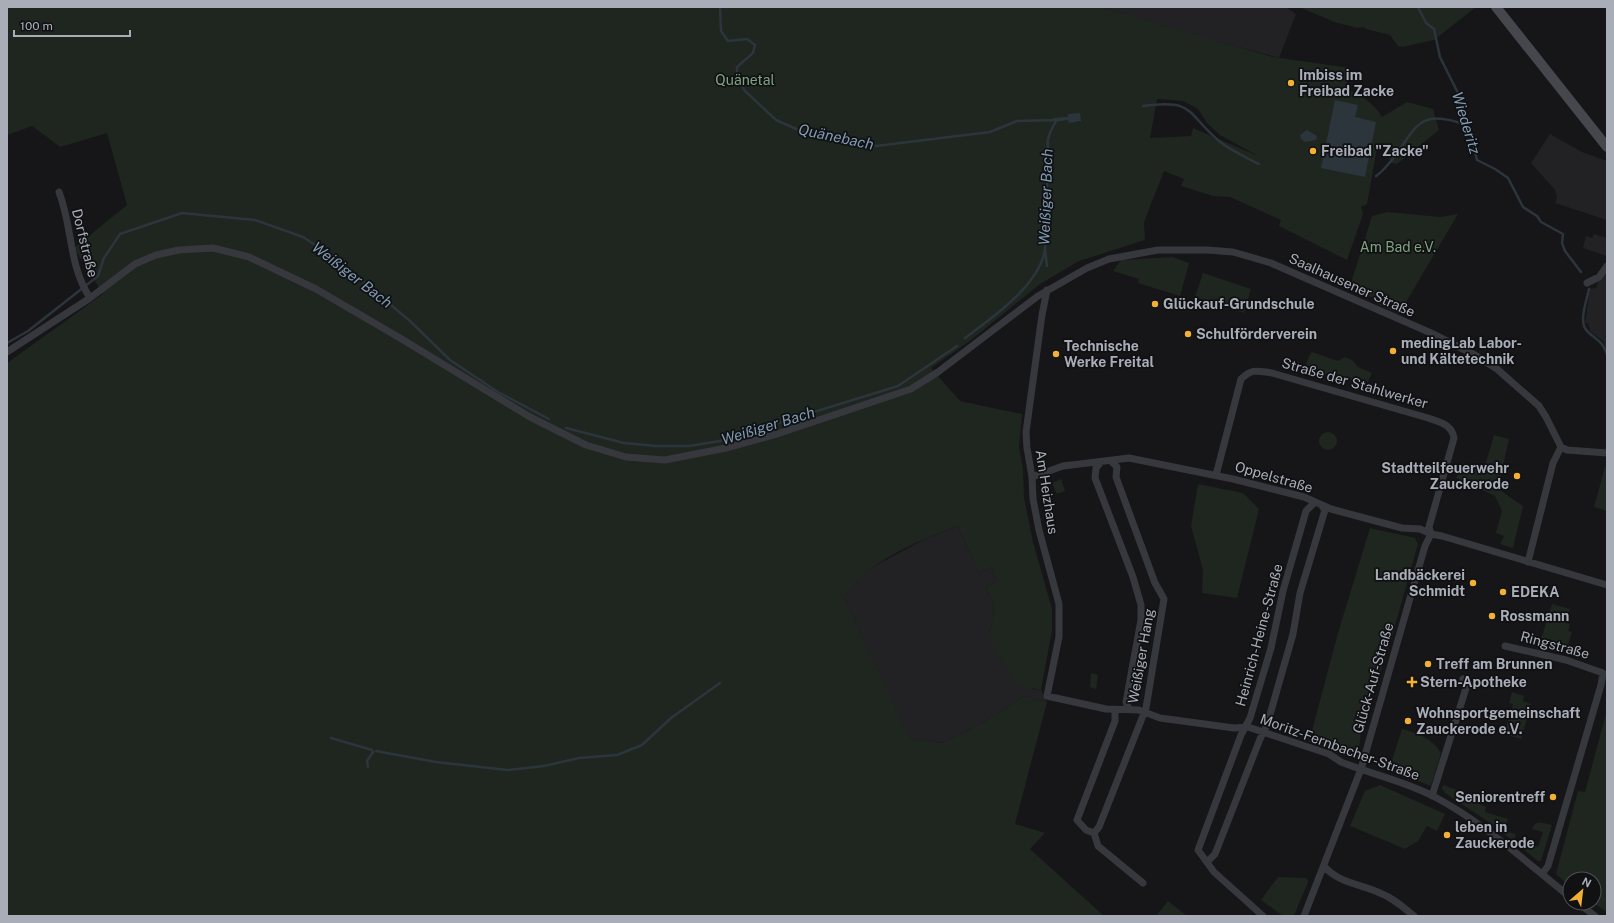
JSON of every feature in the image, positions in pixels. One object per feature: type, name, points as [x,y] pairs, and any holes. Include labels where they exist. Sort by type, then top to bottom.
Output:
[{"type":"main road","points":[[1496,7],[1607,147]]},
{"type":"street","name":"Dorfstraße","points":[[59,192],[68,223],[76,272],[90,298]]},
{"type":"street","name":"Saalhausener Straße","points":[[7,352],[90,298],[135,264],[156,255],[179,250],[213,248],[248,257],[285,274],[342,304],[530,417],[586,445],[626,457],[665,460],[726,448],[777,434],[911,389],[938,372],[999,324],[1047,290],[1087,268],[1109,259],[1133,253],[1183,249],[1240,254],[1289,271],[1431,333],[1495,368],[1539,406],[1546,417],[1556,441],[1561,447]]},
{"type":"street","points":[[1587,283],[1599,277],[1607,266]]},
{"type":"street","name":"Am Heizhaus","points":[[1047,290],[1040,322],[1026,432],[1026,448],[1032,477],[1033,499],[1039,530],[1059,604],[1060,627],[1047,696]]},
{"type":"street","name":"Straße der Stahlwerker","points":[[1216,475],[1241,379],[1248,372],[1254,370],[1272,373],[1428,418],[1448,426],[1453,432],[1454,438],[1430,522],[1429,527],[1431,534]]},
{"type":"street","points":[[1528,562],[1553,463],[1561,447],[1567,450],[1607,453]]},
{"type":"street","name":"Oppelstraße","points":[[1032,477],[1063,466],[1112,462],[1129,458],[1216,475],[1304,497],[1322,506],[1402,528],[1420,529],[1431,534],[1607,585]]},
{"type":"street","name":"Weißiger Hang","points":[[1112,462],[1118,467],[1116,477],[1155,583],[1164,600],[1144,712],[1099,827],[1094,833],[1086,830],[1077,820],[1115,721],[1115,710]]},
{"type":"street","name":"Weißiger Hang","points":[[1100,463],[1096,468],[1095,478],[1135,583],[1141,605],[1141,620],[1126,702],[1129,709]]},
{"type":"street","name":"Heinrich-Heine-Straße","points":[[1262,916],[1214,872],[1198,850],[1245,727],[1250,718],[1271,648],[1283,591],[1306,511],[1314,502]]},
{"type":"street","name":"Heinrich-Heine-Straße","points":[[1206,862],[1215,854],[1267,725],[1294,634],[1300,593],[1326,510],[1322,506]]},
{"type":"street","name":"Glück-Auf-Straße","points":[[1324,866],[1362,769],[1425,546],[1431,534]]},
{"type":"street","name":"Ringstraße","points":[[1505,646],[1566,660],[1603,673],[1601,685],[1548,866],[1542,874]]},
{"type":"street","points":[[1432,796],[1467,685],[1463,679]]},
{"type":"street","name":"Moritz-Fernbacher-Straße","points":[[1047,696],[1115,710],[1129,709],[1144,712],[1160,718],[1234,728],[1245,727],[1264,731],[1324,752],[1341,762],[1432,796],[1460,812],[1490,833],[1562,890]]},
{"type":"street","points":[[1094,833],[1098,846],[1143,884]]},
{"type":"street","points":[[1304,916],[1324,866],[1334,876],[1380,892],[1394,900],[1414,916]]},
{"type":"shaded area","points":[[1101,7],[1286,7],[1296,14],[1279,58],[1194,35]]},
{"type":"shaded area","points":[[1335,100],[1358,105],[1355,117],[1376,122],[1365,177],[1321,168]]},
{"type":"shaded area","points":[[1080,113],[1081,121],[1069,123],[1068,120],[1054,122],[1053,118],[1068,117],[1068,114]]},
{"type":"shaded area","points":[[1307,130],[1317,136],[1316,140],[1305,142],[1301,139],[1300,135]]},
{"type":"shaded area","points":[[1550,134],[1582,152],[1607,161],[1607,220],[1555,203],[1557,198],[1555,190],[1531,163]]},
{"type":"shaded area","points":[[1594,234],[1607,238],[1607,256],[1583,248],[1586,236],[1592,238]]},
{"type":"shaded area","points":[[1607,271],[1607,353],[1603,341],[1591,332],[1588,323],[1585,323],[1590,289],[1596,288],[1599,280]]},
{"type":"shaded area","points":[[958,526],[979,573],[991,567],[998,581],[986,587],[994,606],[993,620],[989,633],[1032,689],[1041,690],[1047,702],[1024,696],[976,727],[943,743],[909,739],[844,597],[862,575],[871,568],[925,539]]},
{"type":"green space","name":"Quänetal","points":[[7,7],[1101,7],[1273,57],[1350,68],[1346,89],[1366,100],[1375,107],[1382,117],[1407,102],[1433,109],[1439,130],[1397,164],[1391,163],[1385,149],[1378,143],[1367,204],[1361,207],[1363,214],[1347,260],[1279,226],[1281,220],[1230,197],[1213,196],[1181,186],[1184,179],[1164,171],[1144,222],[1145,240],[1079,261],[1040,284],[971,340],[931,368],[960,401],[1022,414],[1019,447],[1023,469],[1024,498],[1033,542],[1052,609],[1052,630],[1041,690],[1021,686],[1013,679],[993,648],[989,633],[993,620],[994,606],[986,587],[998,581],[991,567],[979,573],[958,526],[922,540],[885,559],[864,574],[844,597],[910,739],[943,743],[976,727],[1024,696],[1047,702],[1015,824],[1045,833],[1030,849],[1104,916],[7,916],[7,363],[103,294],[74,248],[127,205],[107,133],[60,147],[32,126],[7,135]],"holes":[[[1157,99],[1183,101],[1198,109],[1207,123],[1220,135],[1258,156],[1193,128],[1191,136],[1150,138]]]},
{"type":"green space","points":[[1299,7],[1476,7],[1434,40],[1402,47],[1398,46],[1390,35],[1366,29],[1364,27],[1358,28],[1337,23]]},
{"type":"green space","name":"Am Bad e.V.","points":[[1387,212],[1440,217],[1458,214],[1399,314],[1376,303],[1374,298],[1349,289],[1372,216]]},
{"type":"green space","points":[[1173,257],[1189,263],[1180,296],[1138,283],[1139,279],[1113,271],[1121,260]]},
{"type":"green space","points":[[1203,273],[1251,289],[1244,313],[1195,297]]},
{"type":"green space","points":[[1312,352],[1338,361],[1345,357],[1352,360],[1358,367],[1372,373],[1368,382],[1319,373],[1312,370],[1306,364]]},
{"type":"green space","points":[[1328,432],[1334,435],[1337,441],[1334,447],[1328,450],[1322,447],[1319,441],[1322,435]]},
{"type":"green space","points":[[1494,435],[1509,439],[1498,489],[1523,506],[1513,548],[1500,544],[1504,536],[1496,533],[1502,511],[1495,496],[1456,478],[1463,463],[1484,469]]},
{"type":"green space","points":[[1605,467],[1607,467],[1607,511],[1594,507]]},
{"type":"green space","points":[[1061,479],[1065,491],[1057,494],[1052,483]]},
{"type":"green space","points":[[1198,484],[1243,493],[1259,509],[1237,598],[1202,593],[1203,570],[1191,526]]},
{"type":"green space","points":[[1370,528],[1415,538],[1418,544],[1389,647],[1366,712],[1363,712],[1359,749],[1346,756],[1309,742],[1338,633]]},
{"type":"green space","points":[[1552,604],[1570,609],[1566,623],[1570,624],[1568,631],[1572,632],[1568,645],[1541,639]]},
{"type":"green space","points":[[1091,673],[1098,675],[1096,689],[1090,687]]},
{"type":"green space","points":[[1512,692],[1524,696],[1523,701],[1531,704],[1521,739],[1504,734],[1513,704],[1509,703]]},
{"type":"green space","points":[[1607,710],[1607,912],[1602,909],[1602,871],[1562,871],[1562,879],[1556,874],[1578,791],[1585,792]]},
{"type":"green space","points":[[1402,729],[1419,734],[1429,740],[1441,753],[1431,786],[1384,768],[1385,764],[1390,766]]},
{"type":"green space","points":[[1380,785],[1445,814],[1437,831],[1427,826],[1418,841],[1405,849],[1350,826],[1365,791]]},
{"type":"green space","points":[[1443,785],[1468,794],[1467,798],[1486,807],[1485,812],[1508,819],[1504,831],[1516,834],[1514,840],[1538,847],[1543,832],[1532,829],[1540,822],[1552,825],[1541,861],[1538,861],[1493,825],[1445,793],[1442,789]]},
{"type":"green space","points":[[1278,877],[1307,878],[1308,882],[1294,916],[1283,916],[1261,900]]},
{"type":"green space","points":[[1168,901],[1187,916],[1156,916]]},
{"type":"waterway","name":"Quänebach","points":[[720,7],[721,31],[728,41],[747,39],[755,45],[753,53],[737,67],[737,77],[745,91],[776,120],[803,132],[876,146],[990,132],[1017,121],[1056,120]]},
{"type":"waterway","name":"Wiederitz","points":[[1418,7],[1426,23],[1434,29],[1440,57],[1460,97],[1466,125],[1471,135],[1477,160],[1495,169],[1508,178],[1523,207],[1537,216],[1541,222],[1563,234],[1562,243],[1565,251],[1581,272]]},
{"type":"waterway","name":"Quänebach","points":[[1143,106],[1160,104],[1181,106],[1194,115],[1208,131],[1224,145],[1259,164]]},
{"type":"waterway","name":"Quänebach","points":[[1376,176],[1391,161],[1413,130],[1420,124],[1437,118],[1466,125]]},
{"type":"waterway","name":"Weißiger Bach","points":[[965,338],[1013,300],[1025,288],[1041,262],[1045,249],[1043,219],[1049,167],[1048,140],[1056,121]]},
{"type":"waterway","name":"Weißiger Bach","points":[[7,343],[28,331],[98,276],[104,258],[120,234],[182,213],[255,220],[303,237],[335,258],[410,321],[450,360],[498,392],[549,419]]},
{"type":"waterway","points":[[1045,250],[1047,266]]},
{"type":"waterway","name":"Wiederitz","points":[[1589,289],[1583,317],[1584,327],[1601,343],[1607,354]]},
{"type":"waterway","name":"Weißiger Bach","points":[[566,428],[624,443],[656,446],[689,446],[720,441],[898,386],[957,346]]},
{"type":"waterway","points":[[376,751],[436,762],[507,770],[544,766],[579,758],[617,755],[642,745],[671,718],[720,683]]},
{"type":"waterway","points":[[331,738],[372,750],[373,752],[367,761],[368,767]]},
{"type":"place","name":"Imbiss im Freibad Zacke","points":[[1291,83]]},
{"type":"place","name":"Freibad \"Zacke\"","points":[[1313,151]]},
{"type":"place","name":"Glückauf-Grundschule","points":[[1155,304]]},
{"type":"place","name":"Schulförderverein","points":[[1188,334]]},
{"type":"place","name":"medingLab Labor- und Kältetechnik","points":[[1393,351]]},
{"type":"place","name":"Technische Werke Freital","points":[[1056,354]]},
{"type":"place","name":"Stadtteilfeuerwehr Zauckerode","points":[[1517,476]]},
{"type":"place","name":"Landbäckerei Schmidt","points":[[1473,583]]},
{"type":"place","name":"EDEKA","points":[[1503,592]]},
{"type":"place","name":"Rossmann","points":[[1492,616]]},
{"type":"place","name":"Treff am Brunnen","points":[[1428,664]]},
{"type":"place","name":"Stern-Apotheke","points":[[1412,682]]},
{"type":"place","name":"Wohnsportgemeinschaft Zauckerode e.V.","points":[[1408,721]]},
{"type":"place","name":"Seniorentreff","points":[[1553,797]]},
{"type":"place","name":"leben in Zauckerode","points":[[1447,835]]}]
